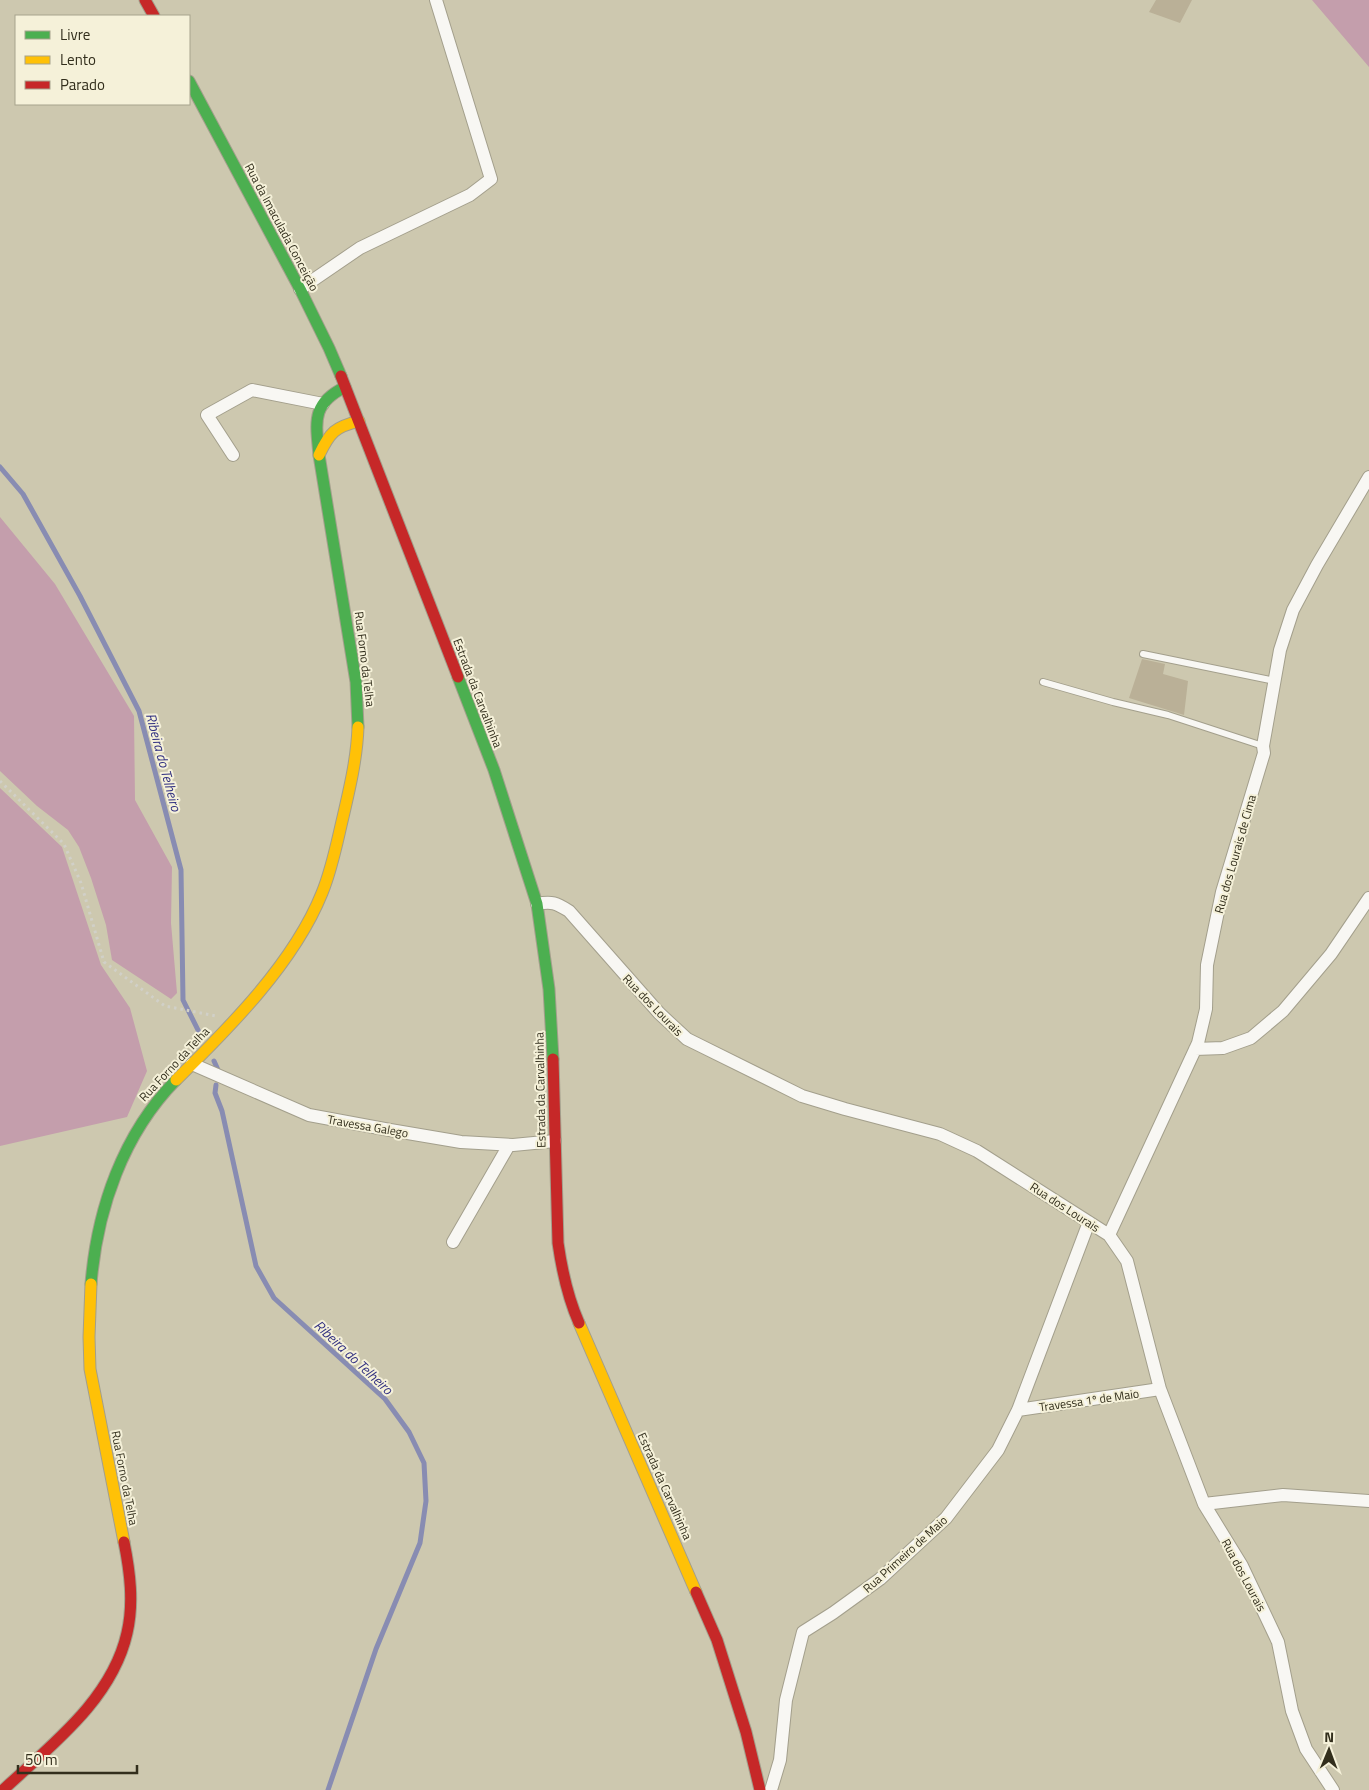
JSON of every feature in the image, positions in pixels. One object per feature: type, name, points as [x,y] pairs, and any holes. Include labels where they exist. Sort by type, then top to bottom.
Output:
[{"type":"main road","points":[[146,0],[154,15]]},
{"type":"main road","name":"Rua da Imaculada Conceição","points":[[190,83],[300,288],[329,348],[345,387]]},
{"type":"main road","points":[[345,387],[326,399],[321,406],[324,419],[332,426],[359,420]]},
{"type":"main road","name":"Estrada da Carvalhinha","points":[[345,387],[494,770],[537,904],[549,989],[552,1027],[558,1243],[567,1290],[573,1309],[717,1640],[746,1732],[760,1790]]},
{"type":"main road","name":"Rua Forno da Telha","points":[[3,1790],[81,1715],[102,1690],[118,1662],[125,1642],[131,1595],[129,1567],[90,1369],[88,1338],[94,1250],[103,1209],[115,1174],[129,1144],[155,1102],[264,986],[284,960],[319,899],[343,818],[358,741],[358,708],[356,682],[319,455],[317,423],[321,406]]},
{"type":"main road","points":[[319,455],[329,436],[338,426]]},
{"type":"street","points":[[300,288],[360,248],[470,195],[491,179],[436,0]]},
{"type":"street","points":[[233,456],[207,415],[252,390],[321,406]]},
{"type":"street","name":"Rua dos Lourais de Cima","points":[[1109,1235],[1196,1049],[1206,1009],[1207,965],[1222,892],[1264,753],[1263,746],[1280,650],[1293,610],[1369,477]]},
{"type":"street","name":"Rua dos Lourais","points":[[537,904],[549,901],[569,912],[659,1013],[687,1039],[802,1096],[940,1134],[970,1147],[1109,1235],[1127,1260],[1160,1389],[1204,1504],[1242,1566],[1278,1642],[1292,1711],[1306,1749],[1333,1790]]},
{"type":"street","points":[[1196,1049],[1222,1048],[1251,1038],[1283,1011],[1331,954],[1367,906]]},
{"type":"street","name":"Travessa Galego","points":[[192,1064],[309,1115],[461,1142],[508,1145],[555,1142]]},
{"type":"street","points":[[453,1242],[508,1145]]},
{"type":"street","name":"Rua Primeiro de Maio","points":[[771,1790],[780,1760],[786,1700],[803,1632],[880,1579],[946,1518],[998,1450],[1018,1410],[1090,1222]]},
{"type":"street","name":"Travessa 1º de Maio","points":[[1018,1410],[1160,1389]]},
{"type":"street","points":[[1204,1504],[1283,1495],[1369,1501]]},
{"type":"lane","points":[[1143,654],[1275,681]]},
{"type":"lane","points":[[1043,682],[1168,715],[1263,746]]},
{"type":"path","points":[[0,780],[64,844],[81,883],[104,962],[165,1006],[234,1019]]},
{"type":"shaded area","points":[[1312,0],[1369,0],[1369,67]]},
{"type":"shaded area","points":[[0,517],[55,584],[134,716],[135,800],[172,867],[171,923],[177,993],[171,999],[112,960],[106,925],[79,847],[68,830],[37,806],[0,771]]},
{"type":"shaded area","points":[[0,788],[62,847],[101,965],[130,1008],[147,1071],[127,1117],[0,1146]]},
{"type":"building","points":[[1156,0],[1192,0],[1180,23],[1149,12]]},
{"type":"building","points":[[1142,659],[1165,664],[1163,674],[1188,681],[1184,715],[1129,698]]},
{"type":"waterway","name":"Ribeira do Telheiro","points":[[0,467],[23,494],[80,596],[139,711],[181,870],[183,1000],[200,1034]]},
{"type":"waterway","name":"Ribeira do Telheiro","points":[[214,1061],[218,1070]]},
{"type":"waterway","name":"Ribeira do Telheiro","points":[[216,1085],[215,1093],[222,1111],[256,1266],[274,1298],[385,1399],[409,1432],[424,1463],[426,1501],[420,1543],[376,1649],[328,1790]]},
{"type":"traffic: fast","points":[[190,83],[300,289],[341,376]]},
{"type":"traffic: fast","points":[[345,387],[334,393],[321,407],[318,415],[317,433],[356,682],[358,727]]},
{"type":"traffic: fast","points":[[458,677],[494,770],[537,904],[549,989],[553,1059]]},
{"type":"traffic: fast","points":[[91,1284],[99,1228],[116,1174],[141,1124],[157,1101],[176,1080]]},
{"type":"traffic: slow","points":[[319,455],[334,432],[339,428],[359,421]]},
{"type":"traffic: slow","points":[[176,1080],[217,1039],[258,993],[295,944],[310,919],[326,884],[334,855],[353,772],[358,727]]},
{"type":"traffic: slow","points":[[91,1284],[90,1369],[124,1542]]},
{"type":"traffic: slow","points":[[579,1323],[696,1592]]},
{"type":"traffic: jam","points":[[145,0],[153,15]]},
{"type":"traffic: jam","points":[[341,376],[458,677]]},
{"type":"traffic: jam","points":[[553,1059],[558,1243],[566,1284],[579,1323]]},
{"type":"traffic: jam","points":[[3,1790],[59,1739],[94,1701],[108,1680],[119,1657],[129,1622],[131,1599],[124,1542]]},
{"type":"traffic: jam","points":[[696,1592],[717,1640],[746,1732],[760,1790]]}]
